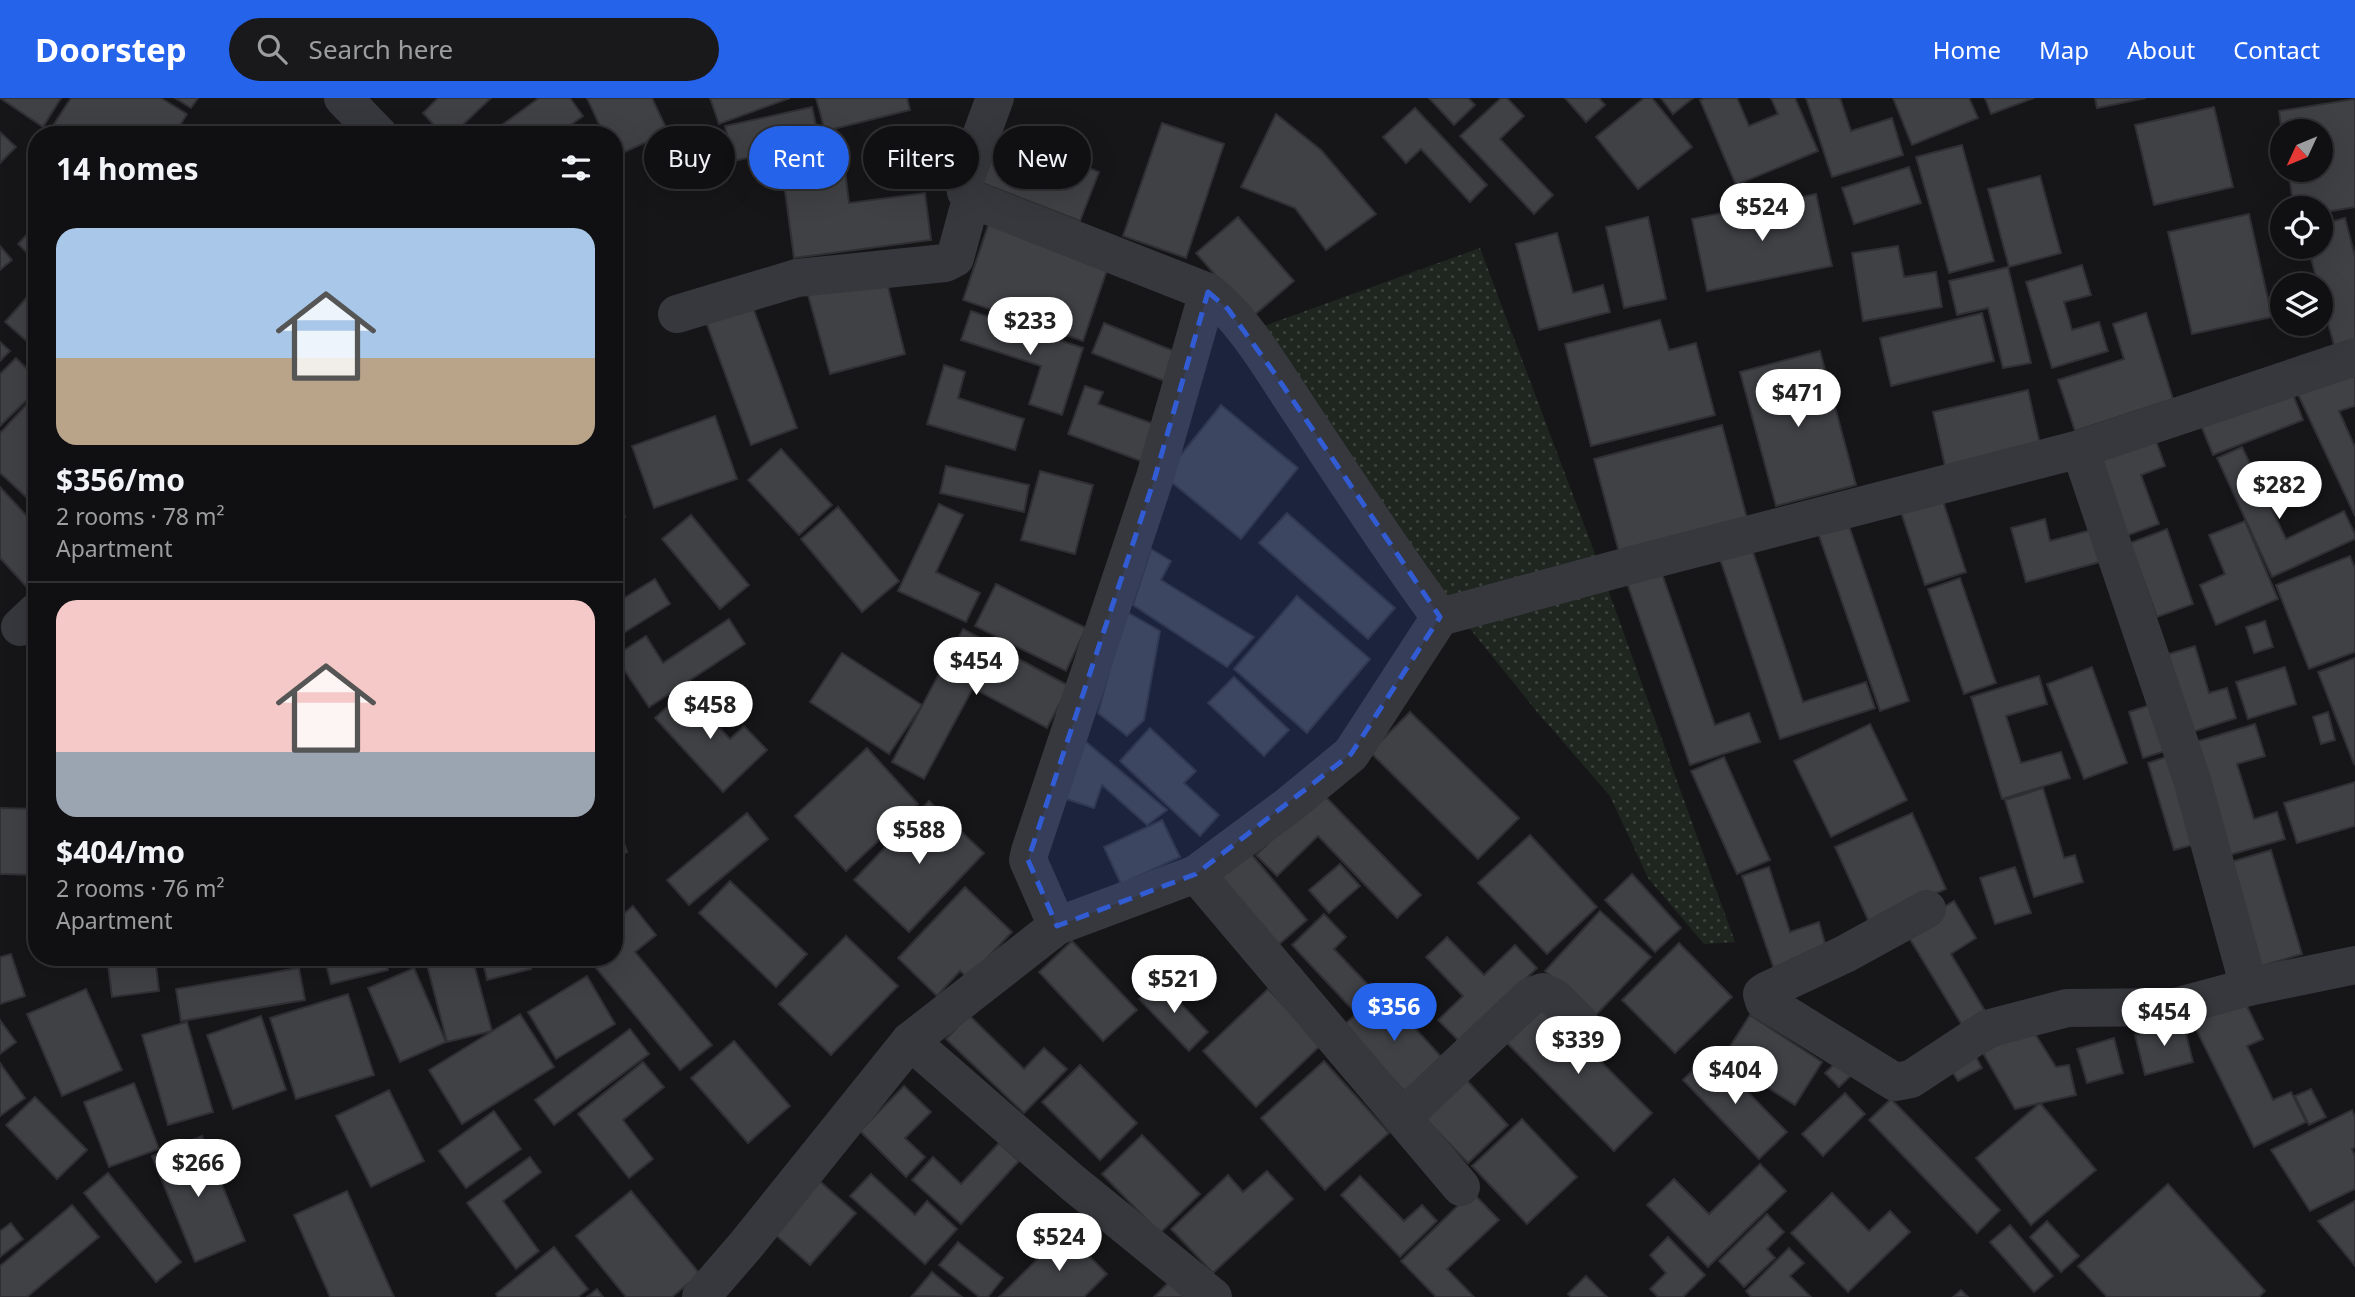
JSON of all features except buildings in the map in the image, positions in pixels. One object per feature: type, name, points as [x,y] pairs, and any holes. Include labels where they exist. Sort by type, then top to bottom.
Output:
[{"type":"street","points":[[343,98],[370,126]]},
{"type":"street","points":[[995,98],[964,182],[971,199],[1208,292],[1228,309],[1440,617]]},
{"type":"street","points":[[677,314],[797,278],[949,261],[955,258],[971,199]]},
{"type":"street","points":[[1057,926],[1028,859],[1155,477],[1208,292]]},
{"type":"street","points":[[701,1297],[910,1041],[1057,926],[1196,874],[1289,805],[1351,754],[1440,617],[2080,449],[2355,357]]},
{"type":"street","points":[[2080,449],[2192,780],[2249,987]]},
{"type":"street","points":[[1196,874],[1461,1187]]},
{"type":"street","points":[[1927,909],[1845,954],[1766,991],[1762,994],[1763,1001],[1895,1082],[1911,1079],[1987,1029],[2067,1008],[2175,1007],[2249,987],[2355,965]]},
{"type":"street","points":[[1403,1117],[1531,996],[1543,992],[1554,997],[1579,1022]]},
{"type":"street","points":[[910,1041],[1073,1183],[1213,1297]]},
{"type":"highlighted area","points":[[1208,292],[1228,309],[1275,374],[1440,617],[1351,754],[1196,874],[1057,926],[1028,860],[1155,477]]},
{"type":"shaded area","points":[[1480,248],[1597,559],[1735,942],[1704,944],[1648,878],[1610,796],[1538,713],[1442,594],[1253,330]]}]
